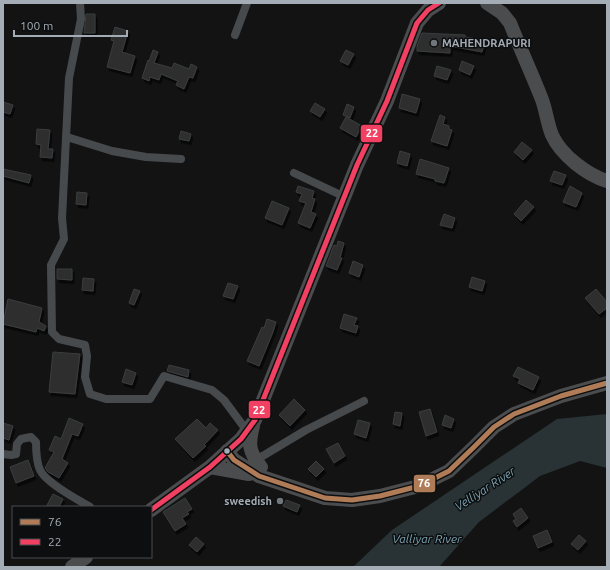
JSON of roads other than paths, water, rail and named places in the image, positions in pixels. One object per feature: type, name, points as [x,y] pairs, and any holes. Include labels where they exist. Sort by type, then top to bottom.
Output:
[{"type":"highway","points":[[258,468],[249,442],[251,426],[344,196],[387,101],[417,23],[428,10],[439,3]]},
{"type":"highway","points":[[487,3],[502,13],[510,24],[542,100],[553,136],[564,152],[579,167],[598,178],[607,181]]},
{"type":"highway","points":[[210,467],[232,470],[258,468],[327,489],[351,490],[378,487],[416,477],[443,463],[468,441],[488,419],[509,406],[558,387],[607,374]]},
{"type":"highway","points":[[230,448],[258,468],[325,498],[352,500],[380,496],[419,486],[449,471],[494,427],[514,414],[561,396],[607,383]]},
{"type":"highway","points":[[152,509],[210,467],[251,426]]},
{"type":"highway","points":[[72,567],[85,558]]},
{"type":"street","points":[[80,3],[81,19],[69,78],[63,210],[64,240],[51,265],[52,332],[59,339],[85,345],[87,356],[85,377],[90,394],[106,399],[150,399],[164,376],[212,390],[251,426]]},
{"type":"street","points":[[235,35],[247,3]]},
{"type":"street","points":[[67,137],[112,151],[146,157],[181,159]]},
{"type":"street","points":[[294,173],[344,196]]},
{"type":"street","points":[[258,468],[306,430],[364,401]]},
{"type":"street","points":[[3,454],[16,454],[18,444],[21,439],[31,437],[36,442],[36,455],[40,471],[48,480],[88,506]]},
{"type":"water","name":"Valliyar River","points":[[607,414],[607,468],[580,461],[540,476],[479,522],[439,567],[353,567],[392,530],[557,419]]},
{"type":"place","name":"MAHENDRAPURI","points":[[434,43]]},
{"type":"place","name":"sweedish","points":[[280,501]]},
{"type":"water label","name":"Velliyar River","points":[[485,489]]}]
